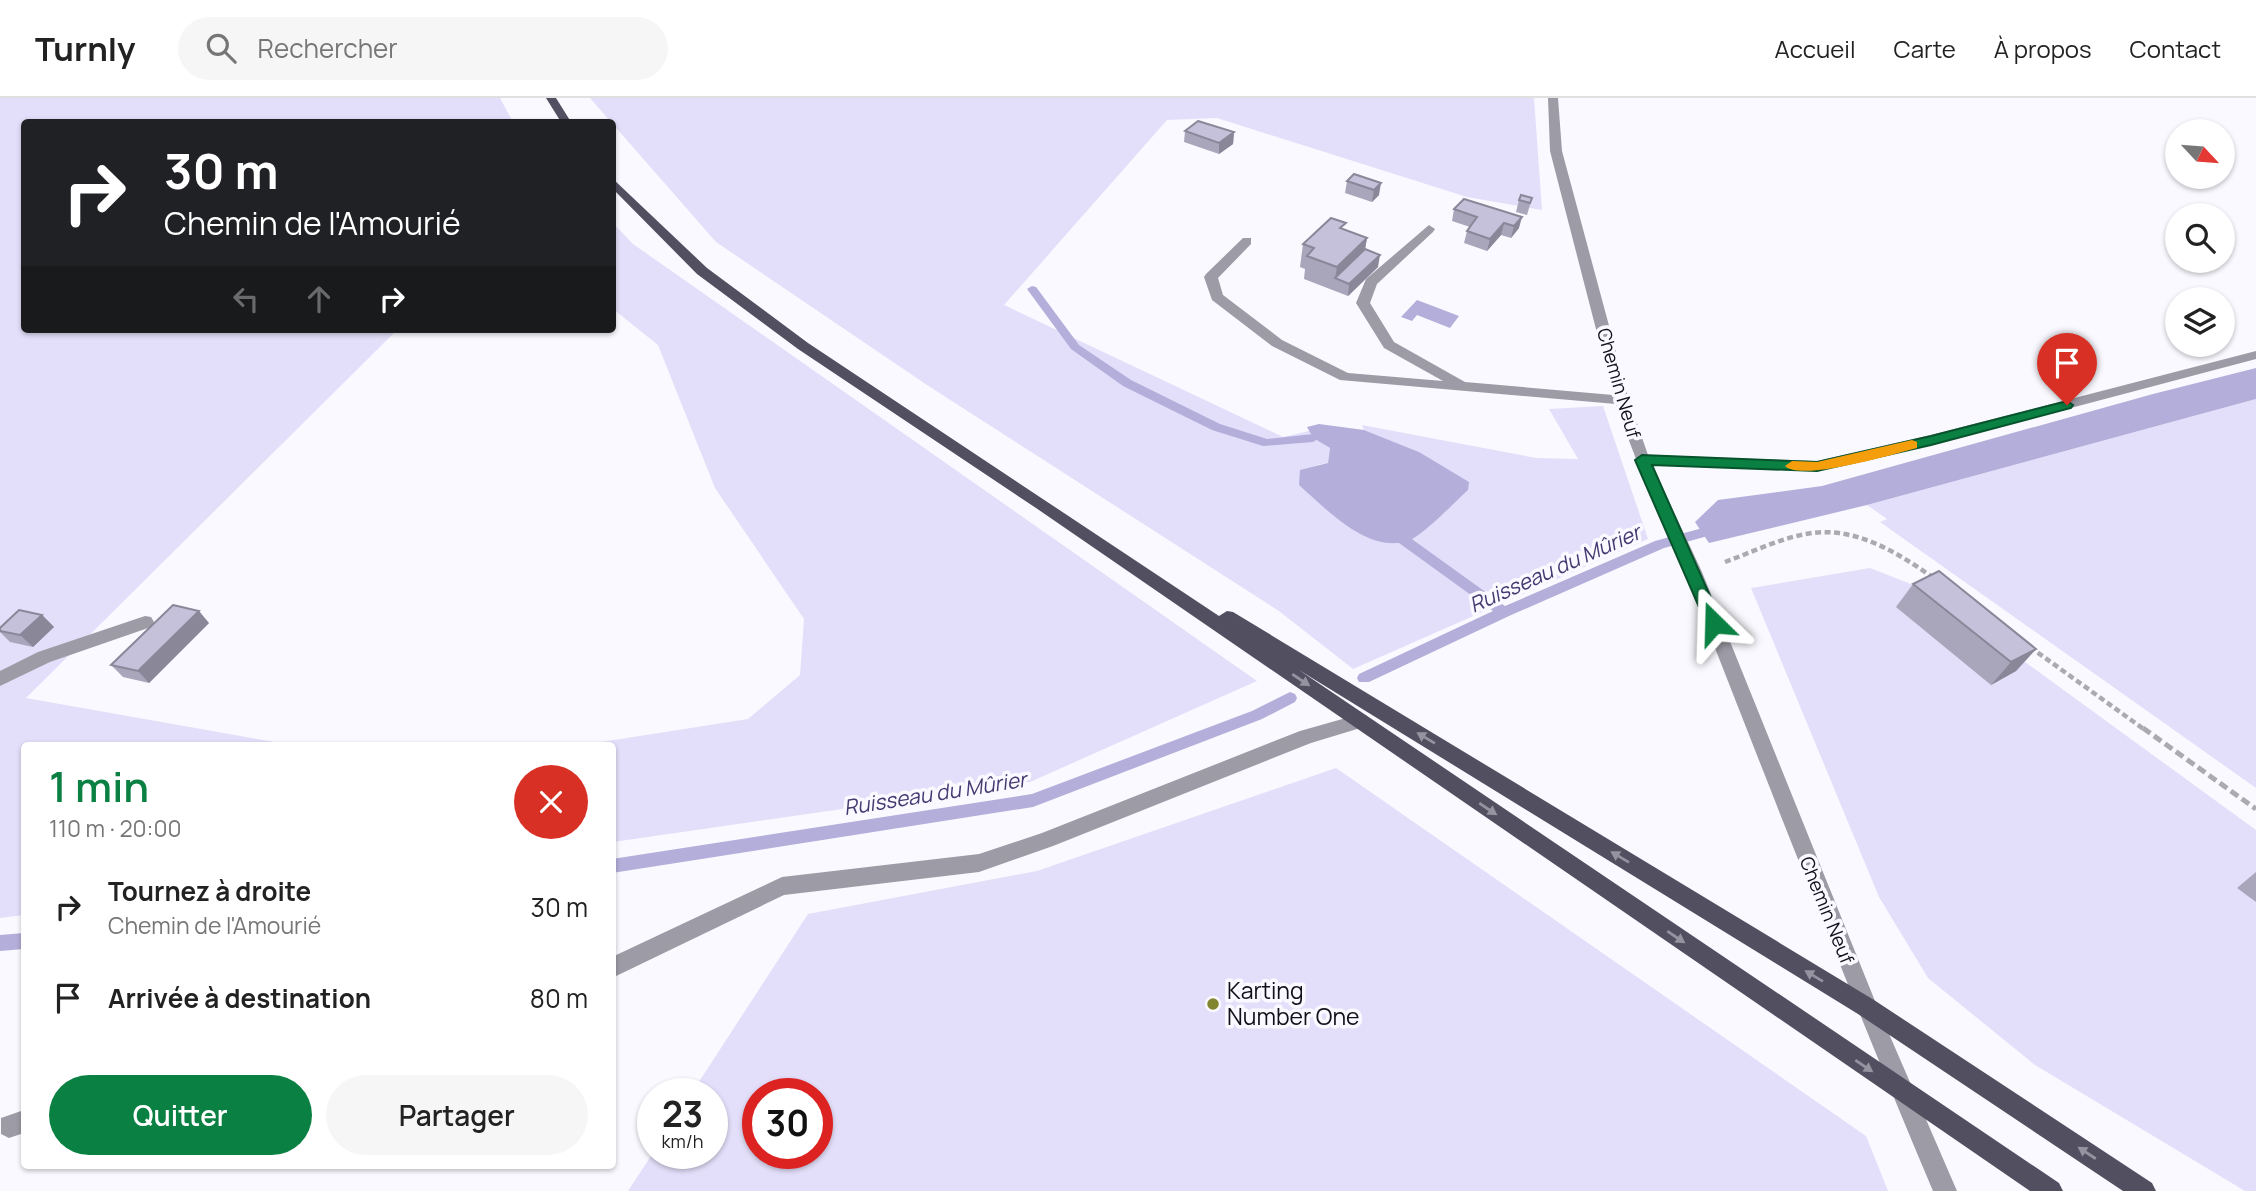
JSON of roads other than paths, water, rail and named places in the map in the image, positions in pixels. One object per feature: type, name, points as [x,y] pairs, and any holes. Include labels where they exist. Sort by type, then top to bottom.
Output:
[{"type":"main road","points":[[551,98],[564,119]]},
{"type":"main road","points":[[616,185],[702,271],[803,346],[1042,503],[2051,1191]]},
{"type":"main road","points":[[1042,503],[1866,1007],[2144,1191]]},
{"type":"street","name":"Chemin Neuf","points":[[1553,98],[1556,151],[1622,400],[1642,460],[1690,564],[1866,1007],[1945,1191]]},
{"type":"street","points":[[1429,229],[1371,282],[1363,303],[1389,345],[1465,387]]},
{"type":"street","points":[[1247,241],[1211,277],[1217,297],[1277,343],[1345,377],[1622,400]]},
{"type":"street","points":[[1642,460],[1817,466],[1931,440],[2256,355]]},
{"type":"street","points":[[0,679],[44,657],[145,622]]},
{"type":"street","points":[[616,966],[782,886],[979,863],[1046,840],[1307,736],[1360,721]]},
{"type":"waterway","points":[[1032,289],[1075,347],[1127,383],[1216,427],[1267,443],[1313,438]]},
{"type":"waterway","name":"Ruisseau du Mûrier","points":[[1504,612],[1660,544],[1721,528]]},
{"type":"waterway","points":[[1404,540],[1504,612]]},
{"type":"waterway","name":"Ruisseau du Mûrier","points":[[1364,678],[1504,612]]},
{"type":"waterway","name":"Ruisseau du Mûrier","points":[[616,865],[1033,800],[1257,715],[1290,698]]},
{"type":"waterway","name":"Ruisseau du Mûrier","points":[[0,943],[21,941]]},
{"type":"place","name":"Karting Number One","points":[[1213,1004]]}]
